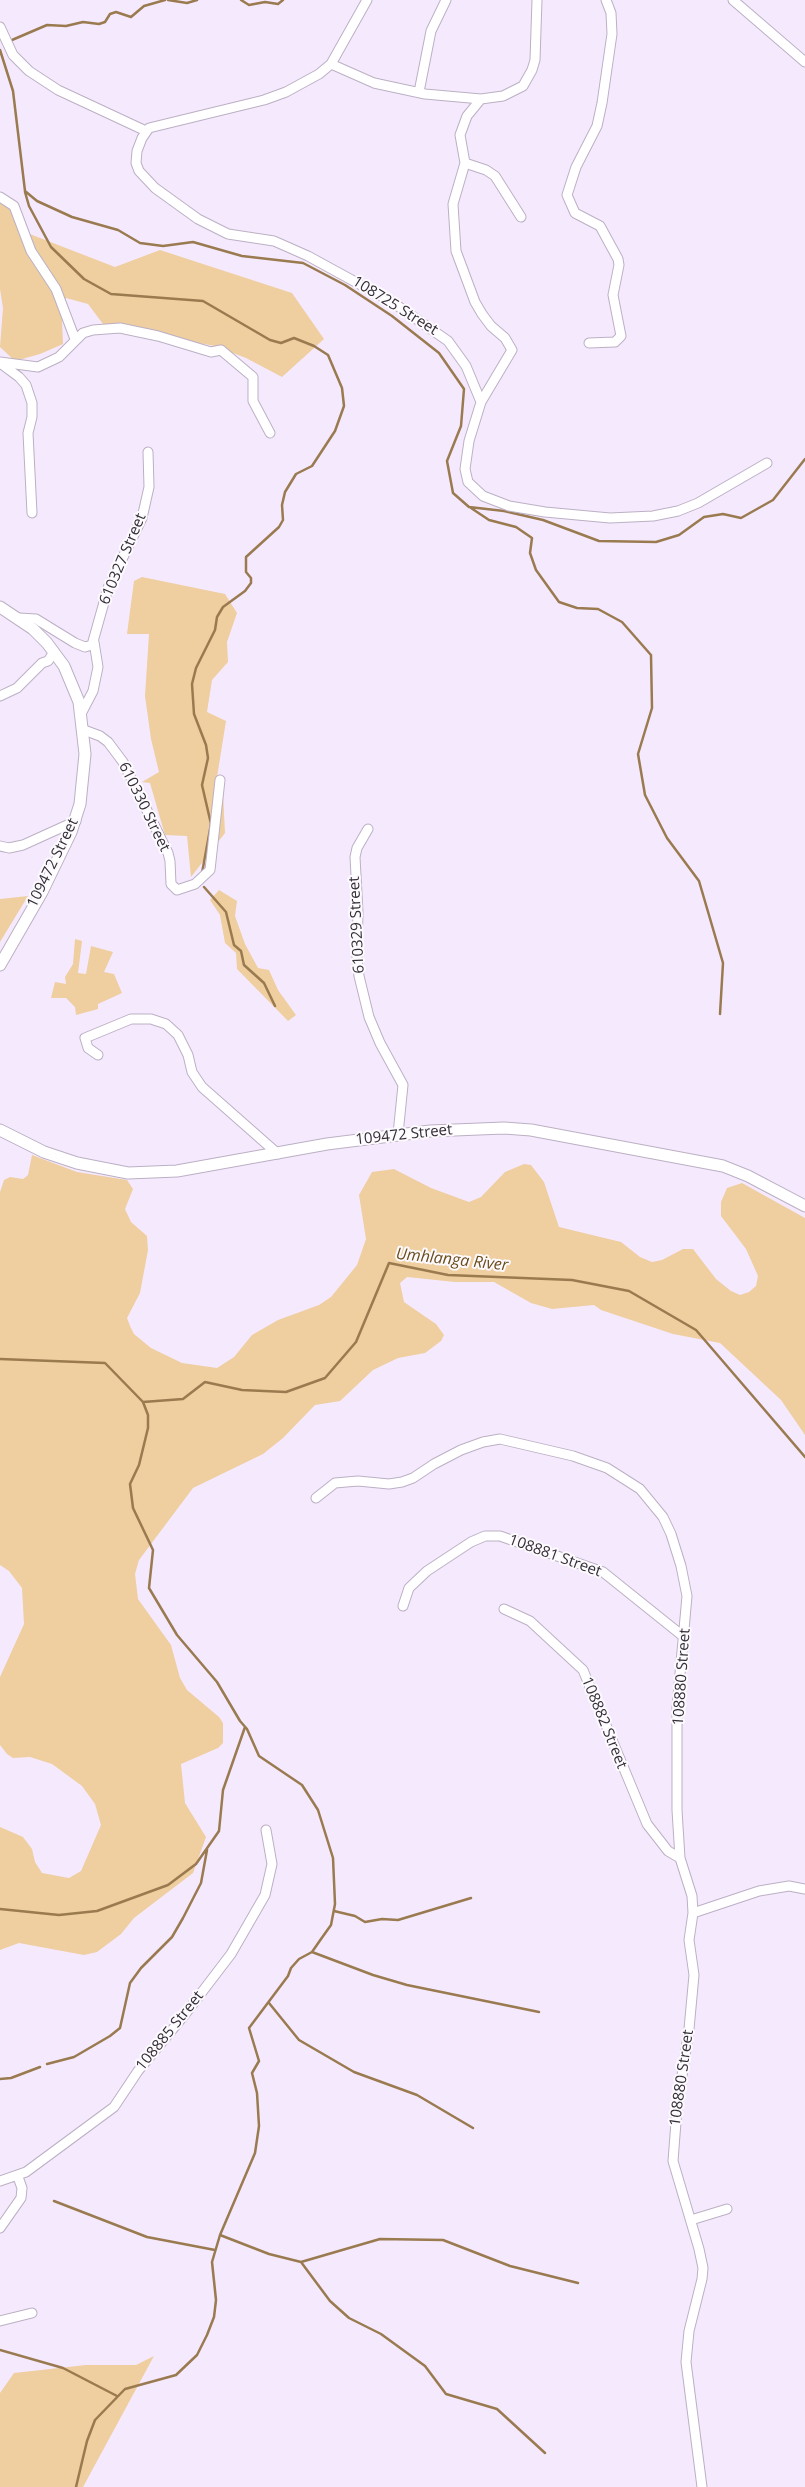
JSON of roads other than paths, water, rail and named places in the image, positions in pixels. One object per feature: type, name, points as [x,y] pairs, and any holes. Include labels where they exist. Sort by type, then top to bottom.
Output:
[{"type":"street","points":[[0,27],[13,55],[29,71],[58,90],[146,131],[162,123],[270,98],[311,78],[331,64],[367,0]]},
{"type":"street","points":[[419,92],[431,31],[446,0]]},
{"type":"street","points":[[331,64],[374,83],[443,97],[481,99],[503,96],[513,92],[529,78],[535,60],[537,0]]},
{"type":"street","points":[[589,343],[615,342],[620,336],[613,295],[619,265],[618,259],[600,226],[575,213],[567,195],[576,167],[597,126],[602,103],[612,34],[611,13],[606,0]]},
{"type":"street","points":[[733,0],[805,62]]},
{"type":"street","points":[[481,99],[467,116],[461,129],[460,142],[465,163],[453,204],[457,258],[482,314],[505,338],[512,350],[481,402],[469,441],[465,462],[466,476],[476,491],[509,506],[610,518],[653,516],[678,511],[698,503],[767,463]]},
{"type":"street","name":"108725 Street","points":[[146,131],[139,145],[136,163],[145,178],[174,203],[220,231],[242,237],[268,239],[292,248],[335,269],[400,306],[442,335],[454,347],[466,366],[481,402]]},
{"type":"street","points":[[465,163],[486,170],[495,176],[521,217]]},
{"type":"street","points":[[0,197],[14,206],[31,251],[56,289],[75,339]]},
{"type":"street","points":[[0,362],[38,367],[59,357],[83,333],[93,330],[120,328],[158,336],[211,352],[221,350],[253,377],[253,401],[270,433]]},
{"type":"street","points":[[0,362],[19,377],[30,394],[33,410],[28,433],[32,513]]},
{"type":"street","name":"610327 Street","points":[[94,642],[108,588],[136,534],[145,508],[149,487],[148,452]]},
{"type":"street","name":"109472 Street","points":[[0,608],[19,618],[33,629],[54,652],[74,687],[84,730],[86,754],[80,804],[76,820],[42,892],[0,965]]},
{"type":"street","points":[[19,618],[36,620],[83,646],[90,646],[94,642]]},
{"type":"street","points":[[81,714],[93,691],[98,667],[94,642]]},
{"type":"street","points":[[0,696],[17,688],[42,663],[48,661],[54,652]]},
{"type":"street","name":"610330 Street","points":[[84,730],[100,736],[108,742],[123,762],[168,853],[171,884],[177,890],[195,884],[210,870],[220,780]]},
{"type":"street","points":[[0,846],[9,848],[23,846],[76,820]]},
{"type":"street","name":"610329 Street","points":[[368,829],[360,843],[355,858],[358,912],[357,959],[369,1017],[380,1043],[404,1084],[398,1134]]},
{"type":"street","points":[[98,1055],[88,1048],[85,1038],[131,1020],[151,1019],[166,1024],[178,1035],[188,1055],[192,1072],[202,1087],[278,1154]]},
{"type":"street","name":"109472 Street","points":[[0,1130],[44,1152],[76,1163],[128,1173],[177,1172],[327,1144],[398,1134],[476,1128],[531,1130],[723,1166],[748,1176],[805,1206]]},
{"type":"street","name":"108880 Street","points":[[316,1498],[335,1483],[358,1481],[389,1484],[408,1480],[461,1450],[482,1442],[500,1439],[573,1456],[607,1468],[640,1489],[663,1517],[667,1526],[681,1566],[687,1596],[677,1707],[677,1810],[680,1858],[690,1883],[693,1913],[689,1940],[694,1975],[673,2146],[675,2172],[699,2249],[703,2274],[689,2331],[686,2362],[702,2487]]},
{"type":"street","name":"108881 Street","points":[[403,1606],[409,1588],[426,1571],[471,1542],[485,1536],[500,1536],[603,1572],[684,1637]]},
{"type":"street","name":"108882 Street","points":[[504,1609],[530,1621],[583,1670],[647,1824],[668,1851],[680,1858]]},
{"type":"street","name":"108885 Street","points":[[0,2181],[18,2177],[65,2146],[114,2107],[138,2071],[181,2019],[230,1954],[257,1912],[270,1880],[271,1849],[266,1830]]},
{"type":"street","points":[[693,1913],[759,1890],[789,1886],[805,1889]]},
{"type":"street","points":[[0,2228],[21,2198],[22,2188],[18,2177]]},
{"type":"street","points":[[691,2220],[728,2209]]},
{"type":"street","points":[[0,2321],[32,2313]]},
{"type":"waterway","points":[[12,40],[47,25],[66,26],[83,22],[99,24],[105,22],[110,14],[116,12],[131,17],[144,6],[165,0]]},
{"type":"waterway","points":[[168,0],[187,3],[197,0]]},
{"type":"waterway","points":[[241,0],[249,5],[265,2],[278,4],[283,0]]},
{"type":"waterway","points":[[0,50],[13,91],[25,191],[37,201],[72,217],[118,230],[140,243],[163,246],[193,242],[242,256],[303,263],[345,285],[392,316],[439,353],[464,389],[461,426],[447,461],[453,493],[469,507],[504,511],[543,520],[599,541],[656,542],[679,535],[704,517],[723,514],[741,518],[773,500],[805,459]]},
{"type":"waterway","points":[[25,192],[29,206],[51,247],[84,279],[111,294],[203,301],[270,340],[281,343],[294,338],[314,346],[328,355],[342,388],[344,406],[335,431],[312,466],[296,474],[285,492],[282,505],[283,520],[279,527],[246,557],[246,572],[251,578],[251,583],[245,591],[223,607],[217,617],[215,630],[196,668],[192,684],[194,714],[206,745],[208,758],[202,785],[211,824],[202,873]]},
{"type":"waterway","points":[[471,508],[489,520],[516,527],[532,538],[530,553],[536,570],[559,602],[577,608],[598,609],[622,622],[651,655],[652,708],[638,754],[645,795],[667,838],[699,881],[723,963],[720,1014]]},
{"type":"waterway","points":[[204,887],[226,912],[234,945],[241,951],[244,965],[264,983],[275,1006]]},
{"type":"waterway","name":"Umhlanga River","points":[[0,1359],[105,1363],[143,1402],[183,1399],[205,1382],[242,1390],[286,1392],[325,1378],[356,1342],[389,1263],[448,1275],[572,1280],[629,1291],[696,1330],[805,1457]]},
{"type":"waterway","points":[[76,2487],[87,2441],[95,2420],[125,2389],[176,2375],[197,2355],[207,2335],[214,2317],[216,2300],[212,2262],[220,2235],[255,2153],[259,2126],[257,2093],[252,2073],[259,2061],[249,2028],[288,1976],[291,1968],[299,1959],[312,1952],[331,1925],[335,1904],[333,1858],[318,1810],[302,1785],[259,1756],[247,1729],[240,1721],[217,1682],[177,1635],[149,1588],[153,1550],[133,1508],[130,1484],[139,1465],[148,1428],[148,1415],[143,1402]]},
{"type":"waterway","points":[[0,1909],[59,1915],[97,1911],[168,1885],[196,1864],[219,1831],[223,1790],[245,1727]]},
{"type":"waterway","points":[[47,2064],[74,2057],[120,2028],[130,1983],[141,1968],[172,1937],[201,1883],[207,1850]]},
{"type":"waterway","points":[[334,1911],[355,1916],[365,1922],[382,1919],[398,1920],[471,1898]]},
{"type":"waterway","points":[[312,1952],[373,1975],[407,1985],[539,2012]]},
{"type":"waterway","points":[[269,2003],[299,2040],[354,2072],[417,2095],[473,2128]]},
{"type":"waterway","points":[[0,2079],[11,2078],[40,2067]]},
{"type":"waterway","points":[[54,2201],[147,2237],[215,2250]]},
{"type":"waterway","points":[[220,2235],[269,2254],[301,2262],[380,2239],[443,2240],[510,2266],[578,2283]]},
{"type":"waterway","points":[[301,2262],[330,2301],[349,2318],[381,2334],[425,2366],[446,2394],[497,2409],[545,2453]]},
{"type":"waterway","points":[[0,2350],[63,2368],[117,2396]]}]
